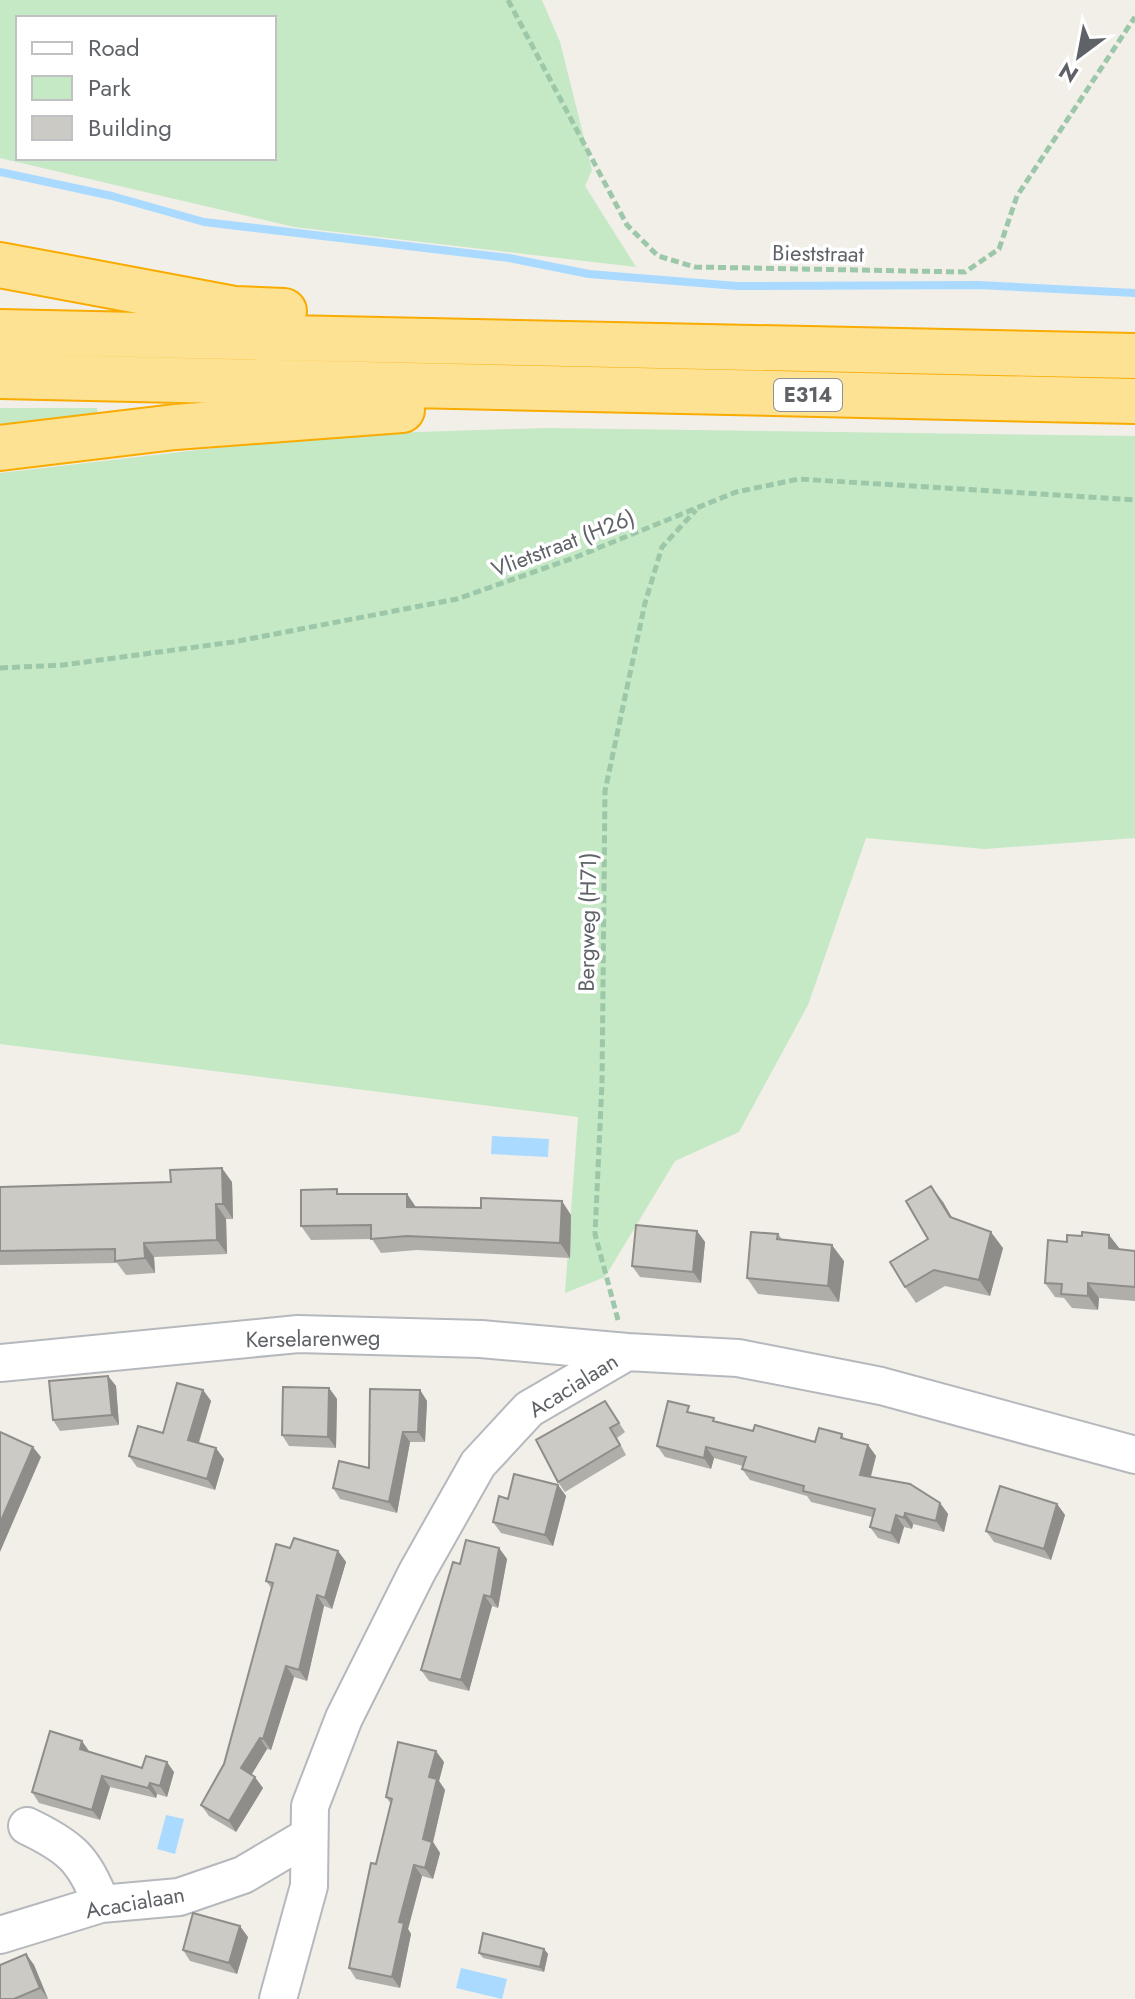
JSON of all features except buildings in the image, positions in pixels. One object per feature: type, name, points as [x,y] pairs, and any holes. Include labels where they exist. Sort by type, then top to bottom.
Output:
[{"type":"highway","points":[[0,265],[235,309],[470,320],[521,344]]},
{"type":"highway","name":"E314","points":[[0,332],[1135,356]]},
{"type":"highway","name":"E314","points":[[0,376],[1135,401]]},
{"type":"highway","points":[[0,448],[175,427],[416,409],[480,387]]},
{"type":"street","name":"Kerselarenweg","points":[[1,1365],[298,1334],[481,1339],[627,1352]]},
{"type":"street","name":"Acacialaan","points":[[0,1935],[101,1904],[179,1897],[243,1875],[309,1842],[310,1806],[344,1718],[417,1572],[478,1464],[529,1409],[627,1352],[738,1358],[852,1381],[1135,1455]]},
{"type":"street","points":[[27,1826],[63,1843],[90,1873],[101,1904]]},
{"type":"street","points":[[278,1999],[309,1886],[309,1842]]},
{"type":"path","name":"Bieststraat","points":[[508,0],[627,225],[658,256],[695,267],[965,272],[999,249],[1017,196],[1135,17]]},
{"type":"path","name":"Vlietstraat (H26)","points":[[0,668],[63,665],[233,642],[457,599],[576,557],[736,492],[799,479],[1135,500]]},
{"type":"path","name":"Bergweg (H71)","points":[[627,1352],[595,1234],[602,1083],[605,791],[645,603],[662,547],[698,508]]},
{"type":"green space","points":[[0,0],[542,0],[560,42],[592,170],[585,186],[636,267],[294,227],[0,158]]},
{"type":"green space","points":[[0,408],[97,408],[98,415],[0,426]]},
{"type":"green space","points":[[545,428],[1135,436],[1135,838],[984,849],[866,838],[808,1005],[739,1132],[675,1161],[605,1277],[565,1293],[578,1117],[0,1044],[0,473],[326,435]]},
{"type":"water","points":[[492,1136],[549,1139],[548,1157],[491,1154]]},
{"type":"water","points":[[166,1815],[184,1819],[175,1854],[157,1849]]},
{"type":"water","points":[[461,1968],[507,1979],[502,1999],[456,1988]]},
{"type":"waterway","points":[[0,172],[112,196],[204,222],[509,258],[589,274],[737,286],[978,285],[1135,293]]}]
